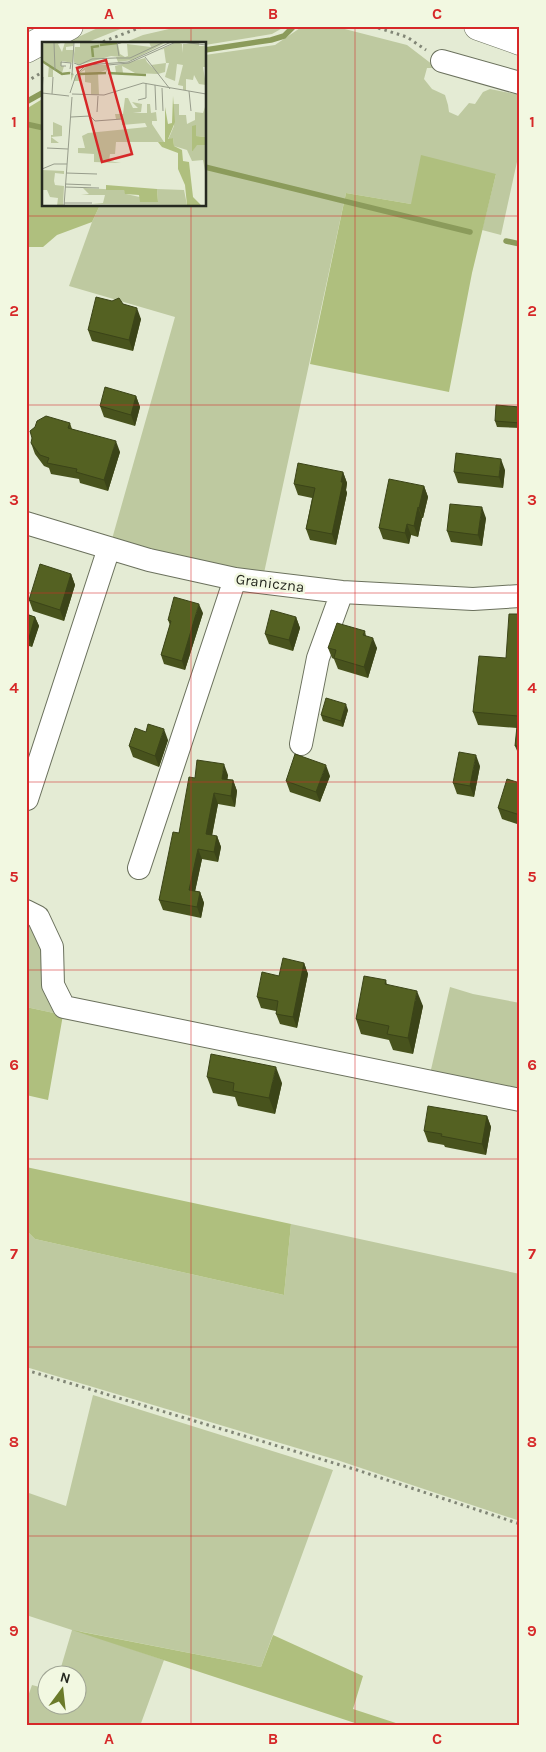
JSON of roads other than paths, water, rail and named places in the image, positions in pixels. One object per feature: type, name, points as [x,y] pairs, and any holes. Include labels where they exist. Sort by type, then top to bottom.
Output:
[{"type":"main road","points":[[26,49],[69,26]]},
{"type":"main road","points":[[478,26],[520,41]]},
{"type":"street","points":[[442,61],[520,83]]},
{"type":"street","name":"Graniczna","points":[[26,522],[149,560],[235,579],[342,592],[473,600],[520,596]]},
{"type":"street","points":[[27,799],[109,548]]},
{"type":"street","points":[[139,868],[235,579]]},
{"type":"street","points":[[301,744],[318,658],[342,592]]},
{"type":"street","points":[[26,911],[38,917],[52,947],[53,985],[64,1007],[520,1100]]},
{"type":"waterway","points":[[206,50],[271,40],[284,36],[294,26]]},
{"type":"waterway","points":[[26,102],[42,93]]},
{"type":"waterway","points":[[26,124],[42,128]]},
{"type":"waterway","points":[[206,167],[470,232]]},
{"type":"waterway","points":[[506,241],[520,244]]}]
